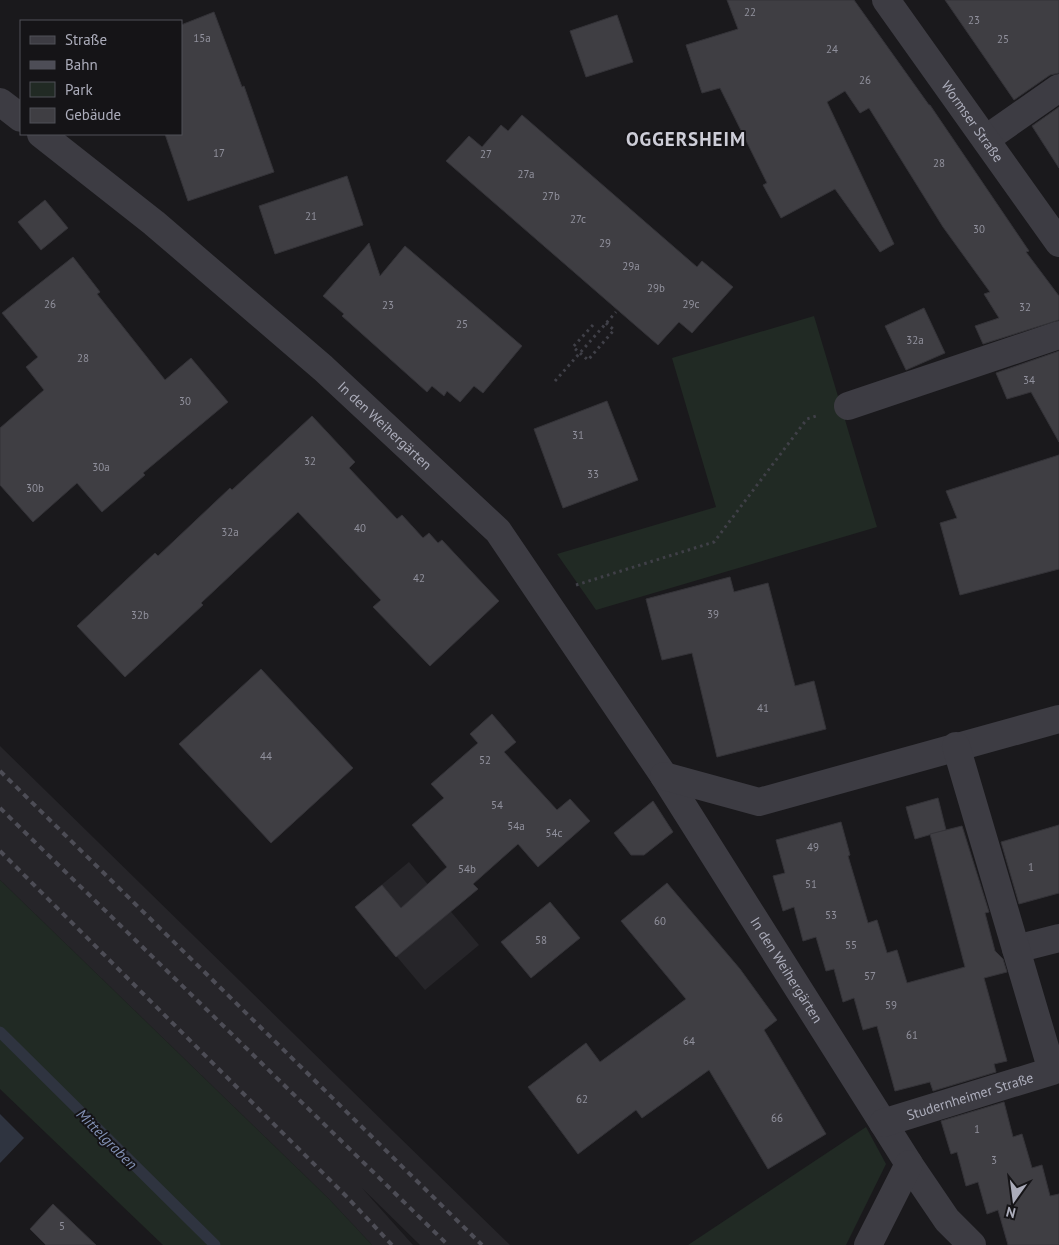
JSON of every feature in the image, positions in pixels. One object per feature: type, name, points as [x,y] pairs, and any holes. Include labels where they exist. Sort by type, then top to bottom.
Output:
[{"type":"street","name":"Wormser Straße","points":[[886,0],[1059,243]]},
{"type":"street","points":[[986,139],[1059,88]]},
{"type":"street","points":[[0,102],[20,117]]},
{"type":"street","name":"In den Weihergärten","points":[[42,135],[154,223],[322,368],[498,531],[664,776],[909,1164],[947,1220],[972,1245]]},
{"type":"street","points":[[848,406],[1059,335]]},
{"type":"street","points":[[664,776],[759,802],[1059,718]]},
{"type":"street","name":"Studernheimer Straße","points":[[883,1123],[1052,1071],[956,746]]},
{"type":"street","points":[[1016,949],[1059,938]]},
{"type":"street","points":[[868,1245],[909,1164]]},
{"type":"path","points":[[555,381],[616,312]]},
{"type":"path","points":[[593,324],[574,347],[588,360],[614,330],[606,323]]},
{"type":"path","points":[[543,596],[714,542],[807,419],[848,406]]},
{"type":"shaded area","points":[[0,746],[510,1245],[420,1245],[362,1188],[413,1245],[372,1245],[329,1199],[0,880]]},
{"type":"shaded area","points":[[409,862],[479,945],[425,990],[355,907]]},
{"type":"green space","points":[[814,316],[877,527],[596,610],[557,554],[716,507],[672,358]]},
{"type":"green space","points":[[0,880],[329,1199],[372,1245],[163,1245],[0,1089]]},
{"type":"green space","points":[[866,1127],[886,1164],[846,1245],[688,1245]]},
{"type":"water","points":[[0,1114],[24,1138],[0,1163]]},
{"type":"building","points":[[727,0],[854,0],[930,105],[1029,251],[1026,252],[1059,296],[1059,320],[983,344],[975,326],[999,318],[984,294],[990,292],[943,227],[869,108],[860,113],[845,91],[827,102],[894,244],[880,252],[835,189],[781,218],[763,185],[767,183],[720,88],[702,93],[686,45],[738,29]]},
{"type":"building","points":[[945,0],[1059,0],[1059,73],[1050,75],[1014,100]]},
{"type":"building","points":[[214,12],[242,87],[244,86],[274,172],[188,201],[165,135],[182,135],[182,25]]},
{"type":"building","points":[[617,15],[633,62],[586,77],[570,31]]},
{"type":"building","points":[[1059,107],[1059,168],[1032,126]]},
{"type":"building","points":[[522,115],[697,267],[702,261],[733,287],[692,333],[679,322],[658,345],[446,161],[469,136],[482,147],[501,125],[508,131]]},
{"type":"building","points":[[347,176],[363,225],[275,254],[259,206]]},
{"type":"building","points":[[45,200],[68,228],[41,250],[18,222]]},
{"type":"building","points":[[369,243],[380,276],[405,246],[522,346],[483,393],[474,386],[460,402],[447,391],[444,396],[432,386],[427,392],[342,316],[344,314],[323,296]]},
{"type":"building","points":[[73,257],[100,292],[97,294],[165,380],[191,358],[228,402],[143,473],[145,475],[102,512],[77,483],[33,522],[0,485],[0,428],[44,390],[26,367],[38,357],[2,313]]},
{"type":"building","points":[[924,308],[945,353],[906,370],[885,326]]},
{"type":"building","points":[[1059,351],[1059,442],[1031,392],[1007,399],[996,373]]},
{"type":"building","points":[[607,401],[638,480],[563,508],[534,429]]},
{"type":"building","points":[[312,416],[355,462],[349,468],[397,519],[402,515],[423,538],[429,533],[438,543],[442,540],[499,601],[430,666],[373,607],[381,600],[298,512],[201,603],[203,605],[125,677],[77,626],[155,553],[158,556],[230,488],[232,490]]},
{"type":"building","points":[[1059,455],[1059,569],[960,595],[940,523],[957,518],[946,491]]},
{"type":"building","points":[[730,577],[734,592],[768,583],[795,686],[814,681],[826,729],[717,757],[692,653],[662,660],[646,599]]},
{"type":"building","points":[[261,669],[353,768],[271,843],[179,744]]},
{"type":"building","points":[[492,714],[516,742],[504,752],[557,810],[570,799],[590,821],[538,867],[518,844],[473,884],[478,889],[396,957],[355,907],[382,885],[401,908],[447,867],[412,825],[444,798],[431,784],[478,743],[470,734]]},
{"type":"building","points":[[938,798],[946,830],[915,839],[906,807]]},
{"type":"building","points":[[653,801],[673,832],[644,855],[631,855],[614,833]]},
{"type":"building","points":[[841,822],[850,855],[848,856],[868,923],[877,920],[887,953],[897,950],[907,983],[965,967],[930,834],[962,826],[989,912],[985,913],[995,951],[1003,959],[1007,972],[984,978],[1007,1061],[994,1064],[996,1072],[933,1091],[930,1082],[895,1091],[877,1026],[863,1030],[854,998],[843,1002],[834,969],[826,971],[816,937],[803,941],[794,907],[783,911],[773,876],[785,873],[776,840]]},
{"type":"building","points":[[1059,825],[1059,893],[1019,904],[1001,842]]},
{"type":"building","points":[[667,883],[740,969],[777,1020],[764,1030],[826,1134],[768,1169],[709,1070],[642,1118],[636,1110],[578,1154],[528,1087],[586,1043],[600,1062],[686,999],[621,921]]},
{"type":"building","points":[[550,902],[580,938],[531,978],[501,942]]},
{"type":"building","points":[[1004,1102],[1013,1137],[1022,1134],[1032,1168],[1042,1165],[1050,1196],[1059,1194],[1059,1245],[1008,1245],[998,1210],[987,1214],[978,1182],[966,1186],[957,1152],[951,1154],[941,1121]]},
{"type":"building","points":[[53,1204],[96,1245],[46,1245],[30,1229]]},
{"type":"waterway","name":"Mittelgraben","points":[[0,1032],[215,1245]]},
{"type":"railway","points":[[0,771],[482,1245]]},
{"type":"railway","points":[[0,808],[448,1245]]},
{"type":"railway","points":[[0,851],[346,1196],[392,1245]]},
{"type":"district","name":"OGGERSHEIM","points":[[686,139]]}]
